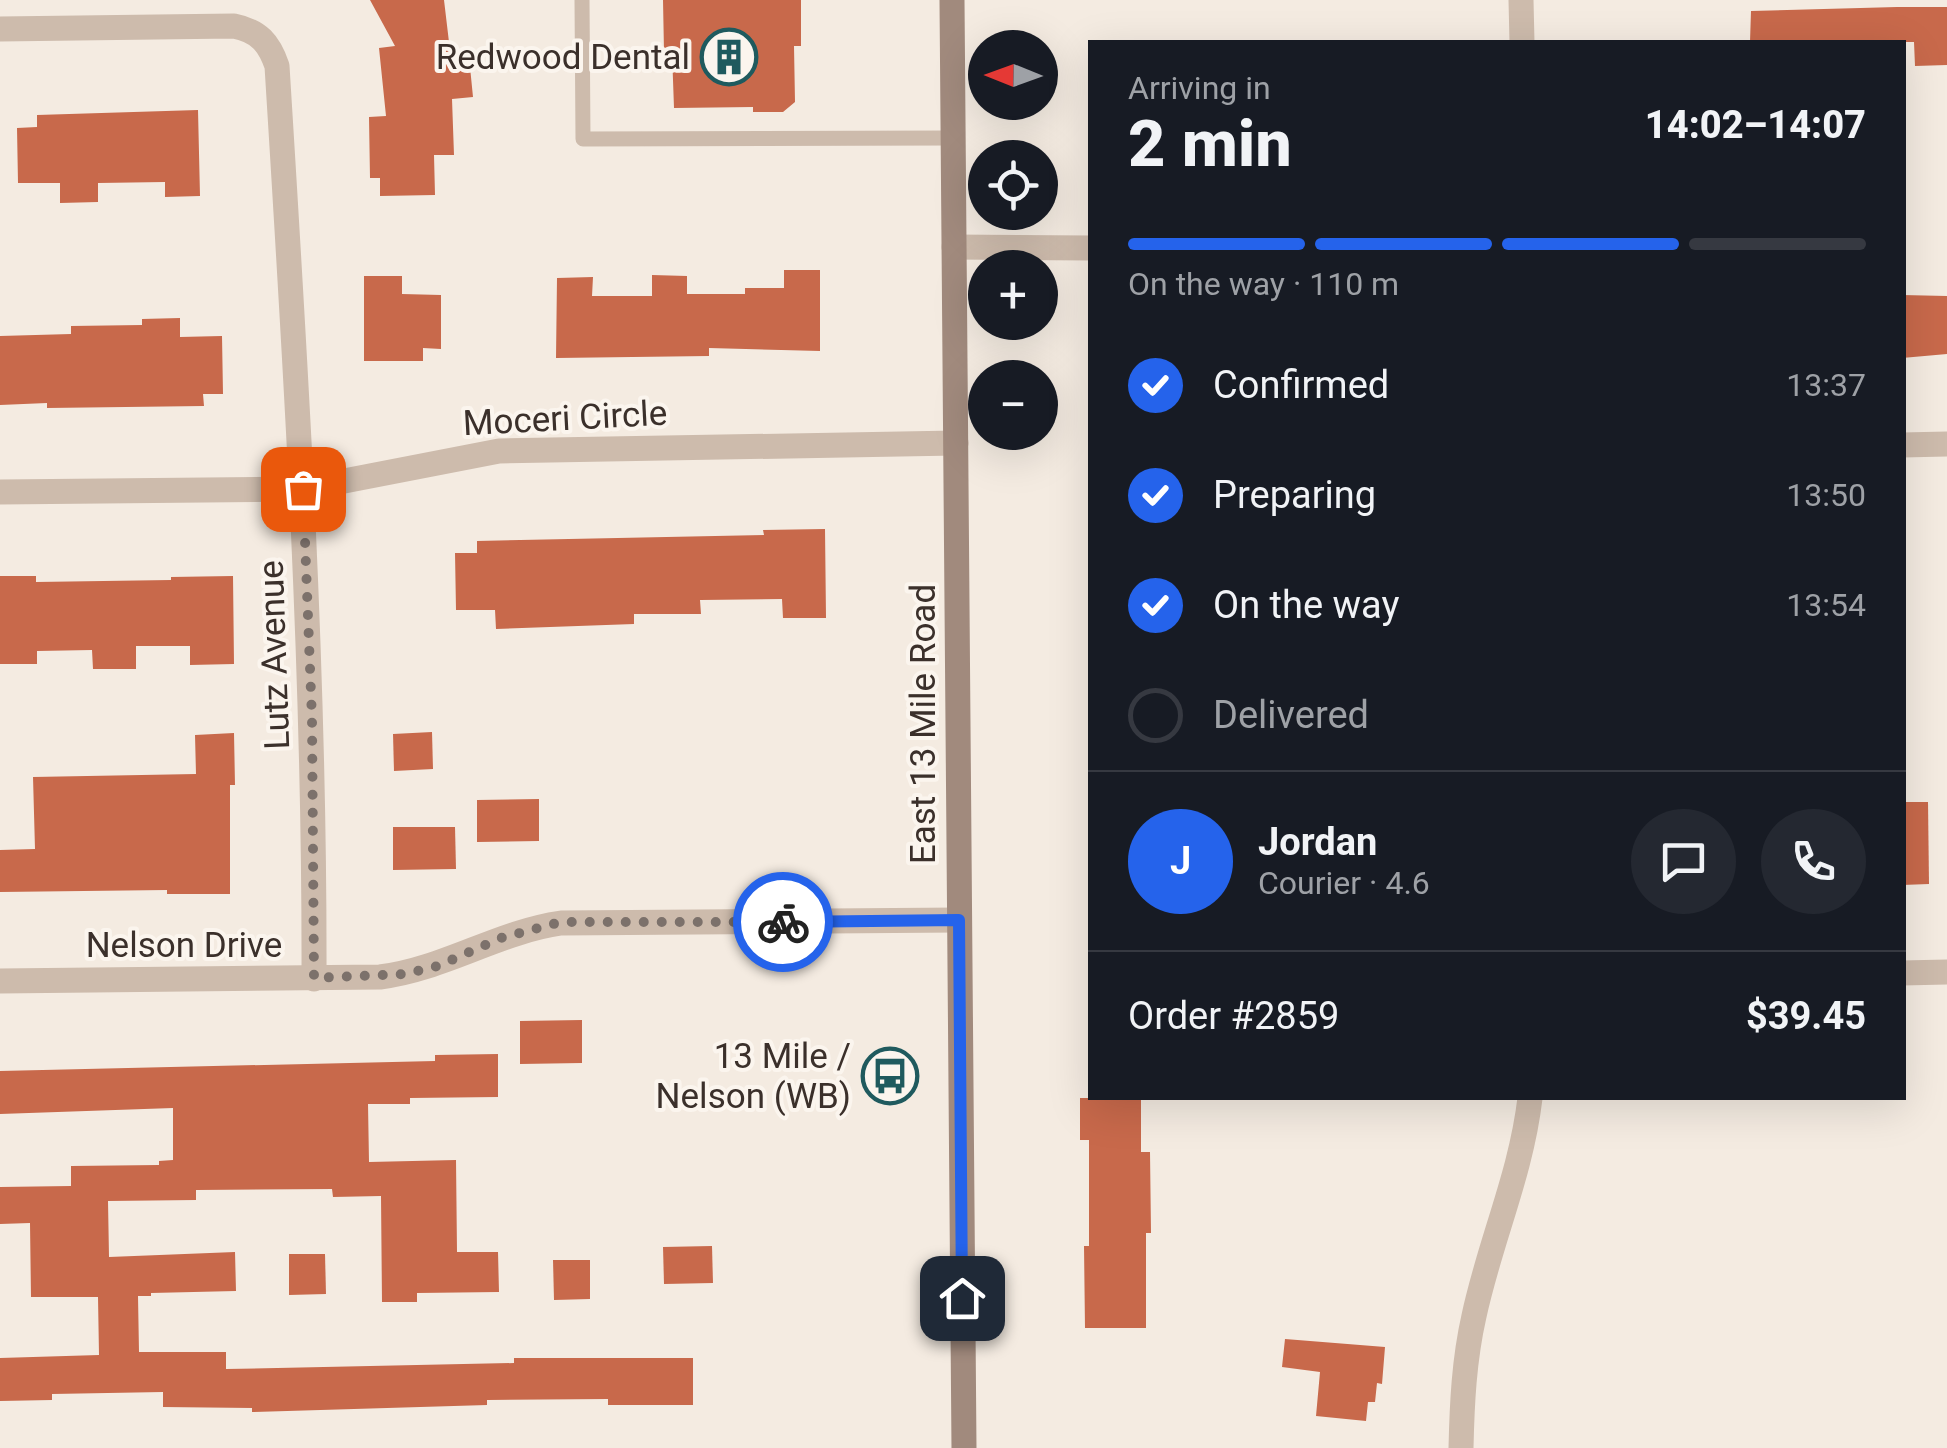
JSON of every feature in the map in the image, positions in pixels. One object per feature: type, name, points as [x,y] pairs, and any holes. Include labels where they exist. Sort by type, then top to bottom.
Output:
[{"type":"main road","name":"East 13 Mile Road","points":[[952,0],[964,1448]]},
{"type":"street","points":[[1521,0],[1522,40]]},
{"type":"street","name":"Lutz Avenue","points":[[0,28],[234,26],[259,35],[270,47],[276,66],[303,489],[312,719],[314,978]]},
{"type":"street","points":[[954,247],[1088,248]]},
{"type":"street","name":"Moceri Circle","points":[[0,492],[303,489],[499,451],[956,443]]},
{"type":"street","points":[[1906,445],[1947,444]]},
{"type":"street","name":"Nelson Drive","points":[[0,981],[405,974],[438,966],[501,938],[561,922],[959,920]]},
{"type":"street","points":[[1906,973],[1947,972]]},
{"type":"street","points":[[1462,1448],[1463,1396],[1474,1316],[1522,1150],[1530,1100]]},
{"type":"lane","points":[[582,0],[584,139],[953,138]]},
{"type":"building","points":[[370,0],[444,0],[451,59],[469,57],[473,97],[452,99],[454,155],[434,155],[435,195],[380,196],[380,178],[370,178],[369,117],[386,116],[379,48],[395,46]]},
{"type":"building","name":"Redwood Dental","points":[[663,0],[801,0],[801,46],[794,46],[795,102],[783,112],[753,112],[753,107],[674,108],[672,52],[664,52]]},
{"type":"building","points":[[1947,7],[1947,65],[1915,66],[1914,42],[1906,40],[1750,40],[1751,11]]},
{"type":"building","points":[[198,110],[200,196],[165,197],[165,182],[98,183],[98,202],[60,203],[60,183],[18,183],[17,128],[37,127],[37,115]]},
{"type":"building","points":[[784,270],[820,270],[820,351],[709,348],[709,356],[556,358],[557,278],[593,277],[592,296],[652,296],[652,275],[687,276],[687,294],[745,294],[745,288],[784,288]]},
{"type":"building","points":[[364,276],[402,276],[402,294],[441,295],[441,349],[423,348],[423,361],[364,361]]},
{"type":"building","points":[[1906,295],[1947,296],[1947,354],[1906,358]]},
{"type":"building","points":[[180,318],[180,337],[222,336],[223,394],[203,394],[204,406],[0,405],[0,336],[71,334],[71,326],[142,325],[142,319]]},
{"type":"building","points":[[825,529],[826,618],[783,618],[782,599],[700,600],[701,614],[634,614],[634,624],[496,629],[495,610],[456,610],[455,553],[477,553],[477,541],[764,535],[763,530]]},
{"type":"building","points":[[0,576],[36,576],[36,582],[233,576],[234,664],[190,665],[190,646],[136,646],[136,669],[93,669],[92,650],[37,651],[37,664],[0,664]]},
{"type":"building","points":[[432,732],[433,769],[394,771],[393,734]]},
{"type":"building","points":[[234,733],[230,894],[167,894],[167,890],[0,892],[0,850],[35,849],[33,777],[196,774],[195,735]]},
{"type":"building","points":[[539,799],[539,841],[477,842],[477,800]]},
{"type":"building","points":[[1906,802],[1928,802],[1929,884],[1906,885]]},
{"type":"building","points":[[393,827],[455,827],[456,869],[393,870]]},
{"type":"building","points":[[582,1020],[582,1063],[520,1064],[520,1021]]},
{"type":"building","points":[[498,1054],[498,1097],[410,1098],[410,1104],[368,1104],[369,1162],[456,1160],[457,1252],[498,1252],[499,1292],[417,1293],[417,1302],[382,1302],[381,1196],[333,1197],[332,1189],[196,1190],[196,1200],[108,1201],[109,1257],[235,1252],[236,1291],[138,1296],[139,1352],[226,1352],[226,1369],[514,1363],[514,1358],[693,1358],[693,1405],[608,1405],[608,1399],[487,1400],[487,1405],[252,1412],[252,1408],[163,1407],[163,1392],[52,1394],[52,1400],[0,1401],[0,1358],[99,1355],[98,1297],[31,1297],[30,1223],[0,1224],[0,1187],[71,1186],[71,1166],[159,1165],[159,1161],[173,1160],[173,1108],[0,1114],[0,1071],[435,1061],[435,1055]]},
{"type":"building","points":[[1080,1098],[1141,1100],[1141,1152],[1150,1152],[1146,1328],[1085,1328],[1089,1140],[1080,1140]]},
{"type":"building","points":[[712,1246],[713,1283],[664,1284],[663,1247]]},
{"type":"building","points":[[289,1254],[325,1254],[326,1294],[289,1295]]},
{"type":"building","points":[[553,1260],[590,1260],[590,1299],[554,1300]]},
{"type":"building","points":[[1285,1339],[1385,1347],[1382,1384],[1377,1383],[1375,1402],[1368,1402],[1366,1421],[1316,1416],[1320,1372],[1282,1367]]},
{"type":"way so far","points":[[303,489],[312,719],[314,978],[405,974],[438,966],[501,938],[561,922],[783,922]]},
{"type":"place","name":"Redwood Dental","points":[[729,57]]},
{"type":"place","name":"13 Mile / Nelson (WB)","points":[[890,1076]]},
{"type":"route","points":[[783,922],[959,920],[962,1298]]}]
